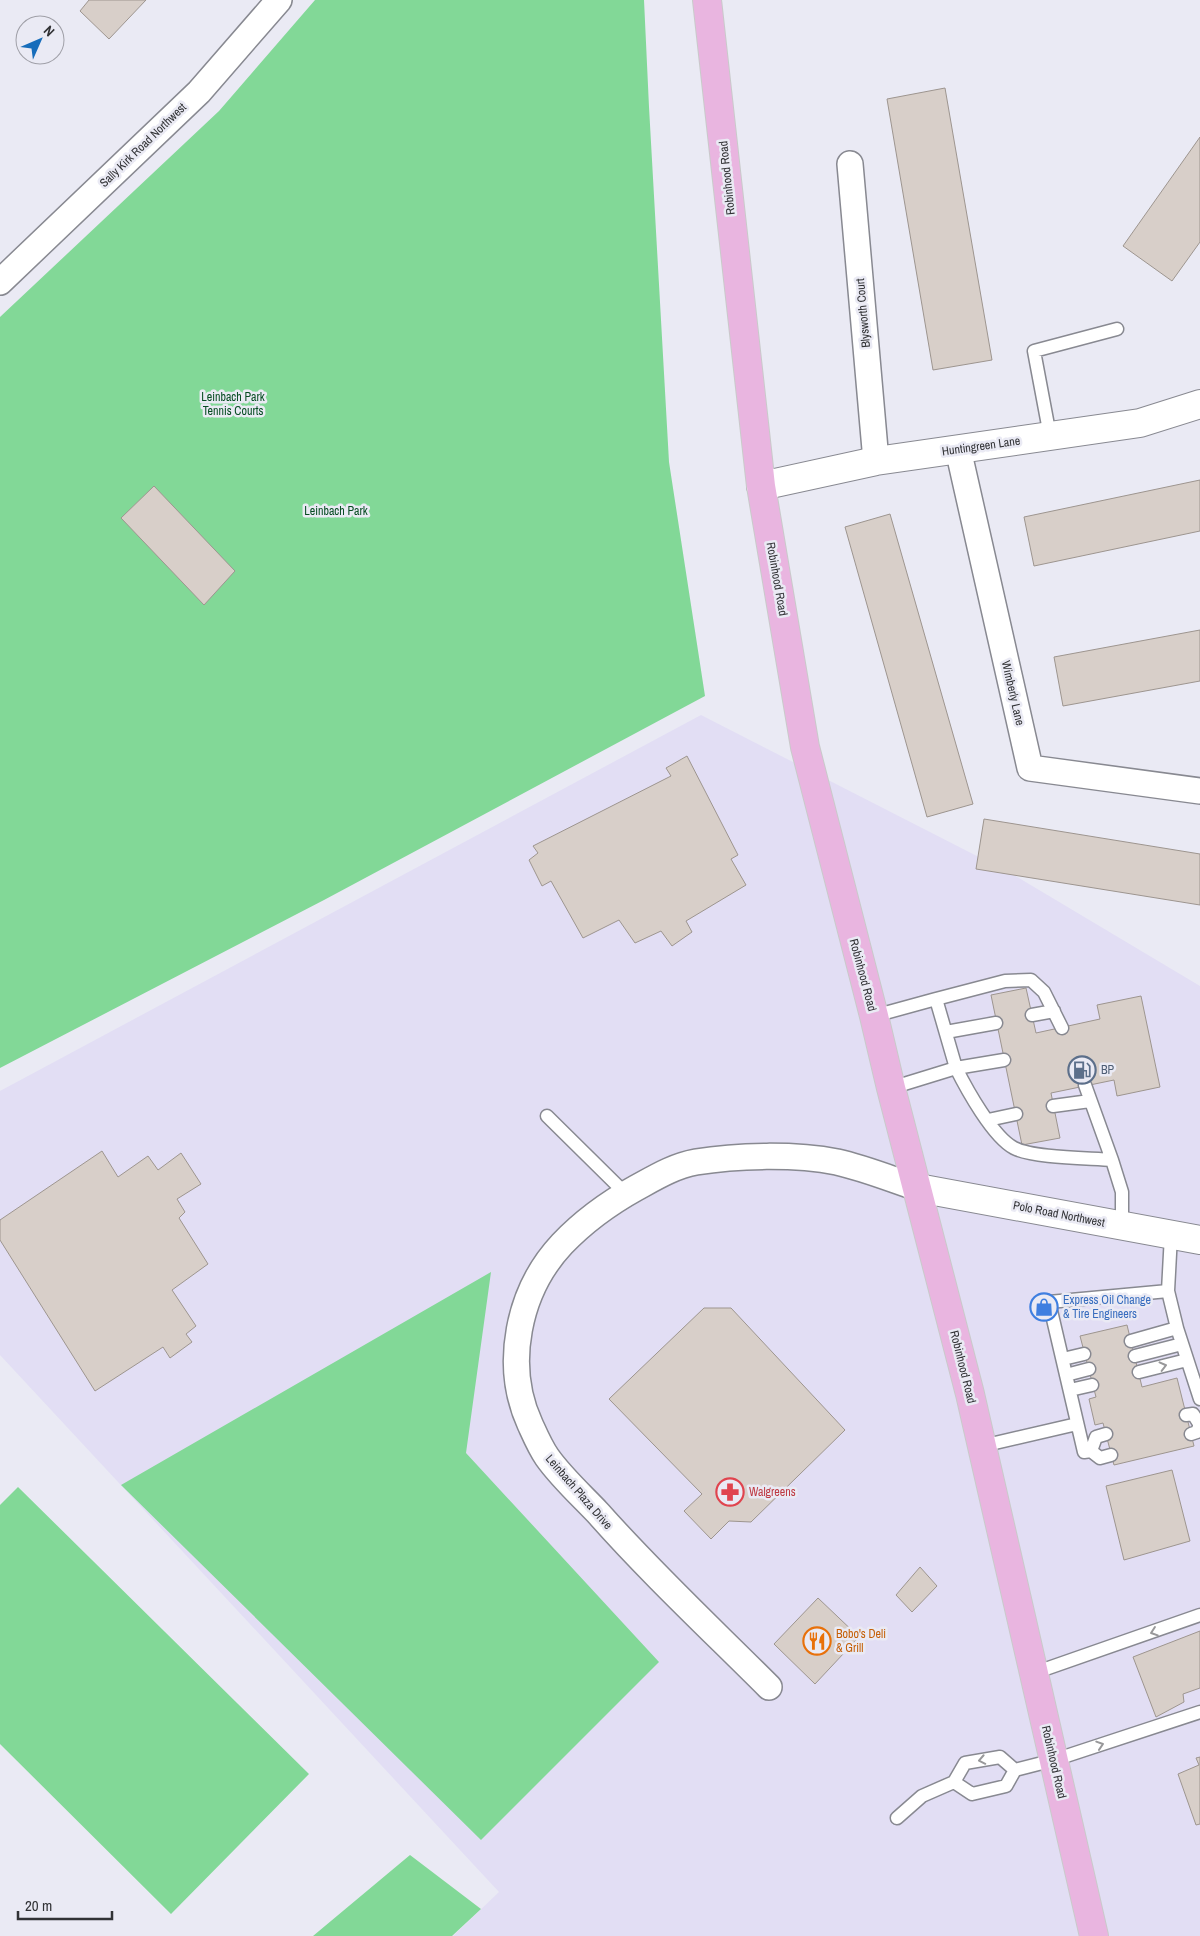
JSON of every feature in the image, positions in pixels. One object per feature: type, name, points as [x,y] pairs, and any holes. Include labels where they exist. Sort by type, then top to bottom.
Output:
[{"type":"main road","name":"Robinhood Road","points":[[707,0],[761,486],[805,747],[982,1446],[1094,1936]]},
{"type":"street","name":"Sally Kirk Road Northwest","points":[[0,282],[199,92],[279,0]]},
{"type":"street","name":"Blysworth Court","points":[[850,164],[876,461]]},
{"type":"street","name":"Huntingreen Lane","points":[[761,486],[876,461],[1140,423],[1200,404]]},
{"type":"street","name":"Wimberly Lane","points":[[958,450],[1030,768],[1200,791]]},
{"type":"street","name":"Leinbach Plaza Drive","points":[[770,1688],[615,1532],[547,1457],[529,1422],[519,1392],[516,1363],[518,1334],[530,1293],[543,1268],[561,1245],[593,1216],[626,1194],[668,1171],[694,1162],[736,1157],[795,1158],[837,1162],[918,1188]]},
{"type":"street","name":"Polo Road Northwest","points":[[918,1188],[1200,1240]]},
{"type":"lane","points":[[1050,436],[1034,351],[1116,329]]},
{"type":"lane","points":[[874,1016],[1005,981],[1031,980],[1044,992],[1062,1028]]},
{"type":"lane","points":[[936,999],[956,1068],[969,1094],[1002,1139],[1013,1148],[1027,1153],[1112,1160]]},
{"type":"lane","points":[[1032,1015],[1054,1011]]},
{"type":"lane","points":[[946,1032],[996,1023]]},
{"type":"lane","points":[[891,1088],[956,1068],[1004,1060]]},
{"type":"lane","points":[[1085,1085],[1122,1192],[1122,1226]]},
{"type":"lane","points":[[1053,1106],[1090,1101]]},
{"type":"lane","points":[[988,1120],[1016,1114]]},
{"type":"lane","points":[[547,1116],[626,1194]]},
{"type":"lane","points":[[1171,1235],[1168,1292],[1177,1328],[1200,1399]]},
{"type":"lane","points":[[1111,1454],[1100,1458],[1091,1451],[1084,1452],[1048,1302],[1168,1292]]},
{"type":"lane","points":[[1131,1341],[1177,1328]]},
{"type":"lane","points":[[1135,1356],[1182,1344]]},
{"type":"lane","points":[[1063,1359],[1084,1354]]},
{"type":"lane","points":[[1139,1372],[1187,1360]]},
{"type":"lane","points":[[1066,1375],[1089,1369]]},
{"type":"lane","points":[[1070,1390],[1092,1385]]},
{"type":"lane","points":[[1186,1415],[1193,1414],[1197,1428]]},
{"type":"lane","points":[[982,1446],[1077,1424]]},
{"type":"lane","points":[[1091,1451],[1096,1437],[1106,1434]]},
{"type":"lane","points":[[1034,1674],[1200,1616]]},
{"type":"lane","points":[[954,1782],[972,1794],[1006,1786],[1015,1770],[1054,1760],[1200,1712]]},
{"type":"lane","points":[[897,1818],[922,1796],[954,1782],[965,1764],[1000,1756],[1015,1770]]},
{"type":"shaded area","points":[[701,715],[1014,875],[1200,986],[1200,1936],[453,1936],[499,1892],[0,1355],[0,1091]]},
{"type":"green space","name":"Leinbach Park","points":[[315,0],[644,0],[669,462],[705,696],[324,900],[0,1068],[0,317],[219,111]]},
{"type":"green space","points":[[491,1272],[466,1453],[659,1662],[481,1840],[121,1485]]},
{"type":"green space","points":[[18,1487],[309,1774],[171,1914],[0,1744],[0,1505]]},
{"type":"green space","points":[[410,1855],[481,1909],[452,1936],[313,1936]]},
{"type":"building","points":[[89,0],[146,0],[109,39],[80,11]]},
{"type":"building","points":[[945,88],[992,360],[933,370],[887,99]]},
{"type":"building","points":[[1200,137],[1200,242],[1172,281],[1123,246]]},
{"type":"building","points":[[1200,480],[1200,531],[1034,566],[1024,517]]},
{"type":"building","points":[[154,486],[235,571],[204,605],[121,518]]},
{"type":"building","points":[[890,514],[973,804],[927,817],[845,527]]},
{"type":"building","points":[[1200,630],[1200,681],[1063,706],[1054,657]]},
{"type":"building","points":[[687,756],[738,855],[731,859],[746,885],[686,921],[692,932],[672,946],[661,931],[635,943],[619,920],[583,938],[551,881],[542,886],[529,860],[538,853],[533,846],[671,776],[666,768]]},
{"type":"building","points":[[984,819],[1200,854],[1200,905],[976,869]]},
{"type":"building","name":"BP","points":[[1026,988],[1036,1033],[1100,1019],[1097,1005],[1141,996],[1160,1087],[1117,1096],[1114,1080],[1051,1093],[1060,1138],[1022,1145],[991,995]]},
{"type":"building","points":[[102,1151],[118,1177],[148,1156],[158,1170],[181,1153],[201,1184],[177,1199],[185,1212],[179,1218],[208,1264],[172,1290],[196,1326],[186,1334],[192,1342],[170,1358],[163,1347],[95,1391],[0,1240],[0,1220]]},
{"type":"building","name":"Walgreens","points":[[704,1308],[731,1308],[845,1430],[751,1522],[729,1521],[711,1539],[684,1511],[702,1494],[609,1399]]},
{"type":"building","points":[[1127,1325],[1142,1387],[1177,1378],[1194,1446],[1114,1465],[1103,1423],[1095,1425],[1089,1399],[1096,1397],[1080,1336]]},
{"type":"building","points":[[1172,1470],[1190,1541],[1124,1560],[1106,1486]]},
{"type":"building","points":[[920,1567],[937,1586],[912,1612],[896,1595]]},
{"type":"building","name":"Bobo's Deli & Grill","points":[[818,1598],[859,1637],[815,1684],[774,1644]]},
{"type":"building","points":[[1200,1631],[1200,1688],[1183,1694],[1184,1702],[1156,1717],[1133,1657]]},
{"type":"building","points":[[1200,1757],[1200,1824],[1196,1825],[1178,1774],[1199,1765],[1196,1758]]},
{"type":"place","name":"BP","points":[[1082,1070]]},
{"type":"place","name":"Express Oil Change & Tire Engineers","points":[[1044,1307]]},
{"type":"place","name":"Walgreens","points":[[730,1492]]},
{"type":"place","name":"Bobo's Deli & Grill","points":[[817,1641]]},
{"type":"park label","name":"Leinbach Park Tennis Courts","points":[[233,404]]}]
